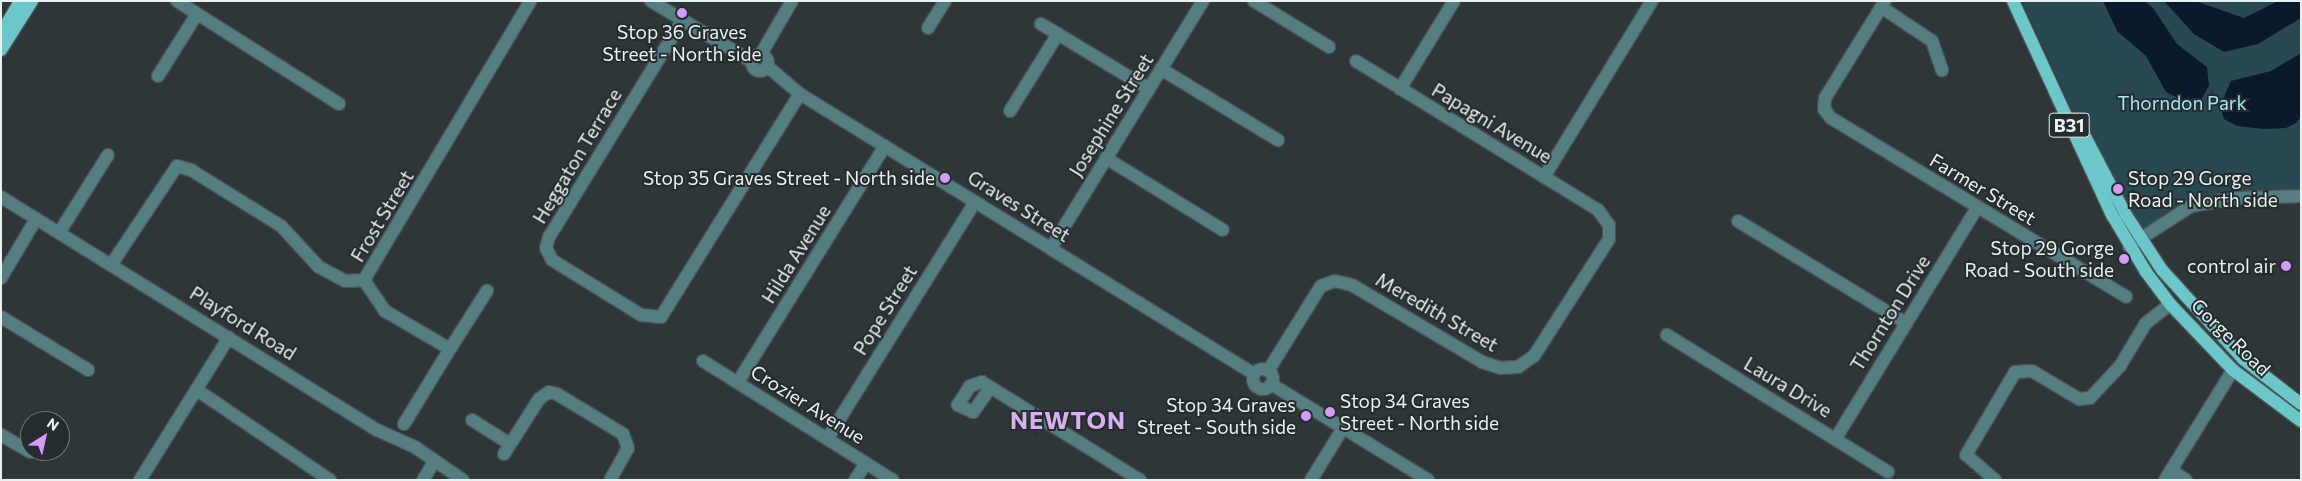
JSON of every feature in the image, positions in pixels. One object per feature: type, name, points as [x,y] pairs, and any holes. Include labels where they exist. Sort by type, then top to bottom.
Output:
[{"type":"main road","points":[[1,32],[20,1]]},
{"type":"main road","points":[[1,50],[32,1]]},
{"type":"main road","name":"Gorge Road","points":[[2013,1],[2129,246],[2170,304],[2233,370],[2301,421]]},
{"type":"main road","name":"Gorge Road","points":[[2022,1],[2101,172],[2140,238],[2214,331],[2301,404]]},
{"type":"street","points":[[177,1],[339,104]]},
{"type":"street","name":"Frost Street","points":[[111,265],[176,166],[191,170],[281,226],[319,267],[345,281],[364,280],[530,1]]},
{"type":"street","points":[[651,1],[682,21],[756,58],[792,1]]},
{"type":"street","points":[[928,28],[945,1]]},
{"type":"street","name":"Josephine Street","points":[[1051,248],[1203,1]]},
{"type":"street","points":[[1254,1],[1329,47]]},
{"type":"street","points":[[1400,89],[1454,1]]},
{"type":"street","points":[[1544,176],[1652,1]]},
{"type":"street","points":[[1883,4],[1932,41],[1942,70]]},
{"type":"street","name":"Farmer Street","points":[[1883,4],[1825,98],[1824,109],[1831,118],[2126,297]]},
{"type":"street","points":[[158,76],[197,14]]},
{"type":"street","name":"Heggaton Terrace","points":[[682,21],[549,237],[546,248],[552,260],[641,315],[661,317],[800,94]]},
{"type":"street","points":[[1041,24],[1149,89]]},
{"type":"street","points":[[1010,111],[1058,34]]},
{"type":"street","name":"Graves Street","points":[[756,58],[758,71],[768,66],[800,94],[1254,374],[1258,388],[1271,384]]},
{"type":"street","name":"Papagni Avenue","points":[[1356,61],[1544,176],[1606,219]]},
{"type":"street","points":[[1161,69],[1278,140]]},
{"type":"street","name":"Hilda Avenue","points":[[738,382],[885,146]]},
{"type":"street","points":[[59,233],[108,155]]},
{"type":"street","points":[[1106,158],[1222,230]]},
{"type":"street","points":[[2129,246],[2191,206],[2206,202],[2301,196]]},
{"type":"street","name":"Playford Road","points":[[1,197],[377,430],[415,446],[434,462],[462,480]]},
{"type":"street","name":"Pope Street","points":[[827,438],[975,202]]},
{"type":"street","name":"Thornton Drive","points":[[1836,438],[1977,208]]},
{"type":"street","points":[[1,278],[36,219]]},
{"type":"street","name":"Meredith Street","points":[[1268,371],[1321,286],[1335,280],[1352,285],[1482,362],[1500,368],[1518,368],[1534,356],[1604,248],[1610,232],[1606,219]]},
{"type":"street","points":[[1738,221],[1906,323]]},
{"type":"street","points":[[364,280],[386,311],[450,349]]},
{"type":"street","points":[[404,424],[487,291]]},
{"type":"street","points":[[1995,480],[1966,455],[2015,372],[2032,371],[2079,400],[2090,398],[2120,366],[2146,323],[2170,304]]},
{"type":"street","points":[[1,318],[88,370]]},
{"type":"street","name":"Laura Drive","points":[[1667,335],[1888,472]]},
{"type":"street","points":[[140,480],[229,337]]},
{"type":"street","name":"Crozier Avenue","points":[[703,361],[893,480]]},
{"type":"street","points":[[2186,480],[2168,475],[2233,370]]},
{"type":"street","points":[[1254,374],[1268,371],[1271,384],[1428,480]]},
{"type":"street","points":[[990,388],[1140,480]]},
{"type":"street","points":[[197,390],[330,480]]},
{"type":"street","points":[[472,420],[507,449],[539,399],[549,392],[557,394],[624,434],[628,448],[610,480]]},
{"type":"street","points":[[1311,480],[1343,428]]},
{"type":"street","points":[[1,435],[20,446]]},
{"type":"street","points":[[423,480],[434,462]]},
{"type":"street","points":[[855,480],[866,463]]},
{"type":"green space","name":"Thorndon Park","points":[[2022,1],[2301,1],[2301,196],[2218,199],[2140,237],[2101,172]]},
{"type":"shaded area","points":[[2103,1],[2145,1],[2153,8],[2177,44],[2207,67],[2209,86],[2202,98],[2182,100],[2166,92],[2146,56],[2117,31]]},
{"type":"shaded area","points":[[2164,1],[2195,1],[2244,18],[2278,1],[2301,1],[2301,18],[2258,44],[2224,52],[2194,34]]},
{"type":"shaded area","points":[[2301,53],[2301,116],[2296,123],[2286,128],[2265,129],[2237,126],[2224,119],[2220,106],[2231,81],[2271,71]]},
{"type":"place","name":"Stop 36 Graves Street - North side","points":[[682,13]]},
{"type":"place","name":"Stop 35 Graves Street - North side","points":[[945,178]]},
{"type":"place","name":"Stop 29 Gorge Road - North side","points":[[2118,189]]},
{"type":"place","name":"Stop 29 Gorge Road - South side","points":[[2124,259]]},
{"type":"place","name":"control air","points":[[2286,266]]},
{"type":"place","name":"Stop 34 Graves Street - North side","points":[[1330,412]]},
{"type":"place","name":"Stop 34 Graves Street - South side","points":[[1306,416]]},
{"type":"district","name":"NEWTON","points":[[1068,420]]}]
